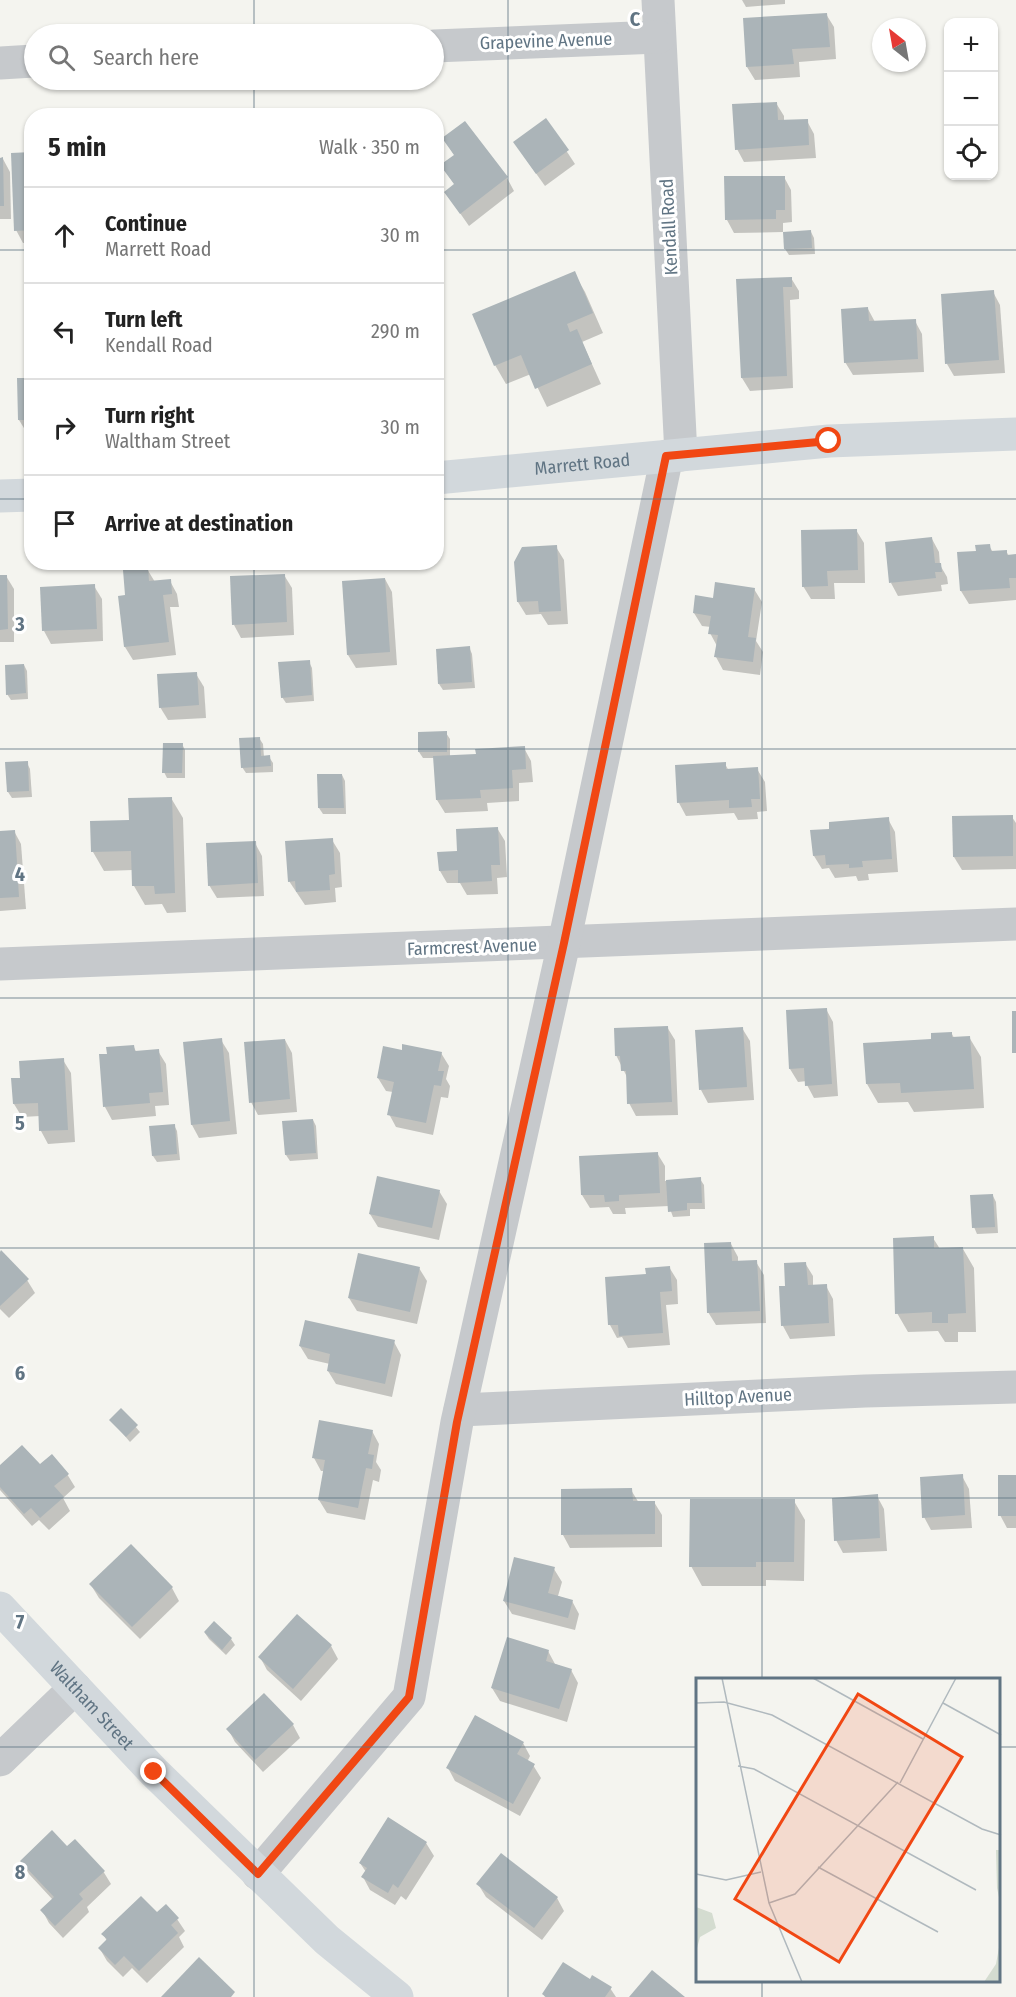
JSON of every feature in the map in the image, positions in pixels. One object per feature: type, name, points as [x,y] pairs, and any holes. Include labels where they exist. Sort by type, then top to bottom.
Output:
[{"type":"main road","name":"Marrett Road","points":[[444,477],[850,440],[1016,434]]},
{"type":"main road","points":[[0,496],[24,495]]},
{"type":"main road","name":"Waltham Street","points":[[0,1608],[154,1772],[258,1874],[327,1940],[397,1997]]},
{"type":"street","name":"Kendall Road","points":[[258,1874],[409,1697],[460,1410],[674,456],[658,0]]},
{"type":"street","name":"Grapevine Avenue","points":[[444,46],[659,38]]},
{"type":"street","points":[[0,63],[24,62]]},
{"type":"street","name":"Farmcrest Avenue","points":[[0,964],[1016,924]]},
{"type":"street","name":"Hilltop Avenue","points":[[460,1410],[865,1390],[1016,1387]]},
{"type":"street","points":[[0,1760],[75,1688]]},
{"type":"building","points":[[827,13],[830,47],[792,49],[794,64],[746,67],[743,18]]},
{"type":"building","points":[[777,102],[778,120],[808,119],[809,145],[735,150],[732,104]]},
{"type":"building","points":[[546,118],[569,150],[536,174],[513,142]]},
{"type":"building","points":[[465,121],[508,177],[460,214],[444,192],[454,184],[444,170],[444,162],[454,155],[444,141],[444,137]]},
{"type":"building","points":[[24,152],[24,230],[14,231],[11,153]]},
{"type":"building","points":[[3,157],[4,206],[0,206],[0,158]]},
{"type":"building","points":[[724,176],[785,176],[785,210],[776,210],[776,219],[725,220]]},
{"type":"building","points":[[811,230],[812,248],[784,249],[783,232]]},
{"type":"building","points":[[575,271],[593,313],[567,324],[570,332],[577,329],[592,364],[535,389],[521,355],[494,366],[472,314]]},
{"type":"building","points":[[792,277],[792,287],[783,287],[787,376],[741,378],[736,279]]},
{"type":"building","points":[[994,290],[999,360],[945,364],[941,294]]},
{"type":"building","points":[[868,307],[869,321],[916,319],[918,359],[844,363],[841,309]]},
{"type":"building","points":[[17,378],[24,378],[24,420],[18,420]]},
{"type":"building","points":[[857,529],[858,570],[827,571],[828,586],[802,587],[801,530]]},
{"type":"building","points":[[932,537],[935,563],[941,563],[942,572],[935,572],[936,578],[889,583],[885,542]]},
{"type":"building","points":[[990,544],[991,551],[1007,550],[1007,555],[1016,554],[1016,578],[1009,578],[1010,588],[960,591],[957,552],[976,551],[975,545]]},
{"type":"building","points":[[557,545],[561,611],[539,612],[538,601],[517,602],[514,562],[522,547]]},
{"type":"building","points":[[123,570],[148,570],[149,581],[171,579],[172,594],[163,595],[169,642],[124,647],[118,596],[125,595]]},
{"type":"building","points":[[285,574],[287,622],[232,625],[230,576]]},
{"type":"building","points":[[0,575],[7,575],[8,629],[0,630]]},
{"type":"building","points":[[385,578],[390,652],[347,655],[342,581]]},
{"type":"building","points":[[715,582],[755,588],[748,637],[756,638],[753,662],[714,657],[718,635],[708,634],[711,616],[693,613],[695,595],[713,598]]},
{"type":"building","points":[[95,584],[97,629],[42,631],[40,587]]},
{"type":"building","points":[[470,646],[472,682],[438,684],[436,649]]},
{"type":"building","points":[[310,660],[312,695],[281,698],[278,662]]},
{"type":"building","points":[[24,664],[26,693],[6,695],[5,665]]},
{"type":"building","points":[[197,672],[199,705],[159,708],[157,674]]},
{"type":"building","points":[[447,731],[447,752],[418,752],[418,732]]},
{"type":"building","points":[[260,737],[261,756],[270,755],[271,766],[241,768],[239,738]]},
{"type":"building","points":[[163,743],[183,743],[182,773],[162,773]]},
{"type":"building","points":[[525,746],[526,769],[512,770],[513,788],[480,790],[481,798],[436,800],[433,756],[476,754],[475,749]]},
{"type":"building","points":[[28,761],[29,791],[7,792],[5,762]]},
{"type":"building","points":[[726,762],[726,769],[758,767],[760,799],[751,799],[752,807],[729,808],[729,800],[677,803],[675,765]]},
{"type":"building","points":[[317,774],[342,774],[344,808],[318,808]]},
{"type":"building","points":[[172,797],[175,893],[155,894],[154,886],[132,886],[131,851],[91,852],[90,821],[129,820],[128,798]]},
{"type":"building","points":[[1013,815],[1013,856],[953,857],[952,816]]},
{"type":"building","points":[[889,817],[892,859],[862,861],[863,867],[849,868],[849,864],[826,865],[825,855],[813,856],[810,830],[829,829],[829,822]]},
{"type":"building","points":[[498,827],[500,865],[491,865],[492,881],[458,883],[458,870],[439,871],[437,852],[457,851],[456,829]]},
{"type":"building","points":[[15,830],[19,897],[0,898],[0,831]]},
{"type":"building","points":[[333,838],[335,874],[329,875],[330,890],[296,892],[295,881],[288,882],[285,841]]},
{"type":"building","points":[[256,841],[258,883],[208,886],[206,843]]},
{"type":"building","points":[[827,1008],[832,1084],[805,1086],[804,1068],[789,1069],[786,1010]]},
{"type":"building","points":[[1012,1011],[1016,1011],[1016,1053],[1012,1053]]},
{"type":"building","points":[[668,1026],[672,1102],[627,1104],[626,1071],[621,1071],[620,1056],[615,1056],[614,1028]]},
{"type":"building","points":[[743,1027],[747,1087],[699,1090],[695,1030]]},
{"type":"building","points":[[952,1032],[952,1037],[970,1036],[974,1089],[901,1093],[900,1083],[866,1084],[863,1043],[931,1039],[931,1033]]},
{"type":"building","points":[[222,1038],[230,1121],[191,1125],[183,1042]]},
{"type":"building","points":[[285,1039],[290,1099],[249,1103],[244,1042]]},
{"type":"building","points":[[402,1044],[442,1052],[438,1071],[444,1071],[441,1086],[434,1085],[426,1123],[387,1115],[394,1082],[377,1078],[383,1046],[402,1050]]},
{"type":"building","points":[[134,1045],[135,1051],[159,1049],[163,1092],[149,1093],[150,1103],[103,1107],[99,1054],[107,1054],[106,1047]]},
{"type":"building","points":[[64,1058],[68,1130],[39,1131],[38,1103],[13,1104],[11,1078],[20,1078],[19,1061]]},
{"type":"building","points":[[313,1119],[316,1153],[285,1155],[282,1121]]},
{"type":"building","points":[[175,1124],[177,1154],[152,1156],[149,1126]]},
{"type":"building","points":[[658,1152],[660,1193],[619,1195],[619,1201],[605,1202],[604,1195],[581,1195],[579,1156]]},
{"type":"building","points":[[377,1176],[440,1190],[432,1228],[369,1214]]},
{"type":"building","points":[[701,1177],[702,1203],[687,1203],[687,1210],[668,1212],[666,1180]]},
{"type":"building","points":[[993,1194],[995,1227],[972,1228],[970,1195]]},
{"type":"building","points":[[934,1236],[934,1248],[963,1247],[966,1313],[948,1314],[948,1323],[932,1323],[932,1312],[895,1314],[893,1238]]},
{"type":"building","points":[[731,1242],[732,1261],[757,1260],[760,1311],[707,1313],[704,1243]]},
{"type":"building","points":[[1,1250],[29,1279],[0,1306],[0,1252]]},
{"type":"building","points":[[358,1253],[420,1267],[410,1312],[348,1298]]},
{"type":"building","points":[[806,1262],[808,1285],[827,1284],[829,1323],[781,1326],[779,1286],[785,1286],[784,1263]]},
{"type":"building","points":[[670,1266],[672,1291],[660,1292],[663,1333],[619,1336],[618,1325],[608,1325],[605,1277],[646,1274],[645,1268]]},
{"type":"building","points":[[305,1320],[395,1340],[385,1384],[327,1371],[330,1354],[299,1346]]},
{"type":"building","points":[[121,1408],[138,1425],[126,1437],[109,1420]]},
{"type":"building","points":[[319,1420],[373,1430],[368,1454],[374,1455],[372,1469],[366,1468],[358,1508],[318,1500],[325,1460],[312,1458]]},
{"type":"building","points":[[22,1445],[40,1464],[52,1454],[69,1474],[54,1486],[64,1497],[40,1518],[31,1508],[24,1514],[0,1487],[0,1465]]},
{"type":"building","points":[[963,1474],[965,1515],[922,1518],[920,1477]]},
{"type":"building","points":[[998,1475],[1016,1475],[1016,1516],[998,1516]]},
{"type":"building","points":[[632,1488],[633,1501],[655,1501],[655,1534],[561,1535],[561,1489]]},
{"type":"building","points":[[878,1494],[880,1538],[834,1541],[832,1498]]},
{"type":"building","points":[[690,1499],[795,1499],[794,1562],[756,1562],[756,1567],[689,1567]]},
{"type":"building","points":[[131,1544],[173,1587],[132,1627],[89,1584]]},
{"type":"building","points":[[514,1557],[555,1567],[548,1593],[573,1600],[568,1618],[503,1601]]},
{"type":"building","points":[[297,1614],[332,1645],[293,1689],[258,1657]]},
{"type":"building","points":[[214,1621],[232,1638],[222,1650],[204,1632]]},
{"type":"building","points":[[507,1637],[549,1650],[546,1661],[572,1669],[559,1709],[491,1688]]},
{"type":"building","points":[[264,1693],[294,1724],[255,1760],[226,1729]]},
{"type":"building","points":[[475,1715],[524,1742],[517,1754],[535,1764],[513,1804],[446,1768]]},
{"type":"building","points":[[388,1817],[427,1842],[398,1888],[393,1884],[388,1893],[361,1877],[367,1868],[359,1863]]},
{"type":"building","points":[[52,1830],[67,1846],[75,1839],[105,1871],[79,1894],[83,1899],[55,1926],[40,1910],[54,1897],[20,1861]]},
{"type":"building","points":[[501,1853],[558,1897],[534,1928],[476,1884]]},
{"type":"building","points":[[141,1896],[157,1912],[166,1904],[179,1918],[171,1925],[178,1933],[139,1971],[124,1956],[115,1965],[98,1948],[107,1939],[101,1934]]},
{"type":"building","points":[[199,1957],[235,1992],[231,1997],[161,1997]]},
{"type":"building","points":[[563,1962],[590,1979],[592,1975],[612,1987],[605,1997],[546,1997],[542,1994]]},
{"type":"building","points":[[652,1970],[685,1997],[629,1997]]},
{"type":"route","points":[[154,1772],[258,1874],[409,1697],[457,1422],[564,943],[666,456],[829,441]]}]
